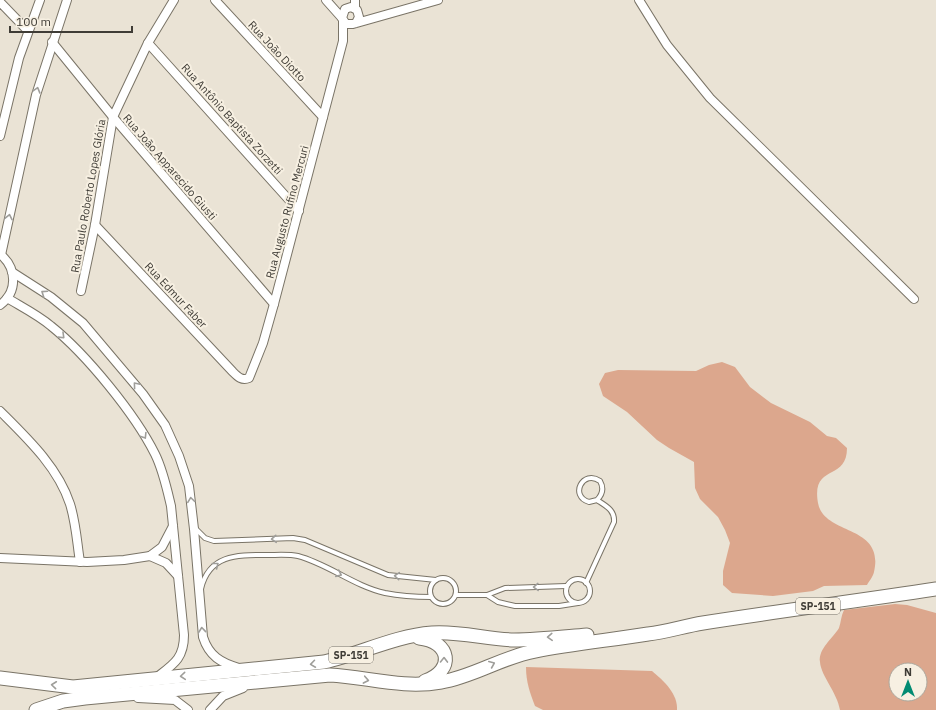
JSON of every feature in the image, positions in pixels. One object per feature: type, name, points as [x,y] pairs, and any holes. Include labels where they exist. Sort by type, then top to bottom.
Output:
[{"type":"main road","name":"SP-151","points":[[0,678],[73,687],[324,662],[348,656],[396,639],[431,633],[453,632],[514,640],[574,636],[700,624],[936,590]]},
{"type":"main road","name":"SP-151","points":[[36,710],[63,701],[85,698],[330,675],[354,677],[399,685],[418,684],[448,680],[504,659],[533,652],[650,634],[700,624]]},
{"type":"main road","points":[[396,639],[428,639],[435,642],[443,650],[445,661],[439,674],[434,678],[418,684]]},
{"type":"street","points":[[0,136],[19,58],[40,0]]},
{"type":"street","points":[[0,305],[8,298],[14,281],[8,262],[1,255],[36,95],[52,42],[67,0]]},
{"type":"street","name":"Rua Paulo Roberto Lopes Glória","points":[[81,291],[95,225],[113,117],[148,42],[174,0]]},
{"type":"street","name":"Rua João Diotto","points":[[215,0],[323,117]]},
{"type":"street","points":[[328,3],[342,20],[356,21],[373,19],[438,0]]},
{"type":"street","points":[[639,0],[667,45],[710,98],[914,299]]},
{"type":"street","points":[[0,2],[28,31]]},
{"type":"street","points":[[328,3],[351,5],[356,21]]},
{"type":"street","name":"Rua Augusto Rufino Mercuri","points":[[240,378],[245,380],[249,378],[252,373],[274,304],[343,41],[342,20],[351,5]]},
{"type":"street","name":"Rua Augusto Rufino Mercuri","points":[[343,41],[356,21]]},
{"type":"street","name":"Rua João Apparecido Giusti","points":[[52,42],[113,117],[274,304]]},
{"type":"street","name":"Rua Antônio Baptista Zorzetti","points":[[148,42],[299,212]]},
{"type":"street","name":"Rua Edmur Faber","points":[[95,225],[240,378]]},
{"type":"street","points":[[12,272],[51,297],[83,323],[155,410],[170,435],[186,474],[194,526],[203,637],[211,654],[229,665],[248,670]]},
{"type":"street","points":[[8,298],[50,325],[65,338],[112,391],[135,421],[155,455],[163,475],[168,491],[173,526],[179,577],[184,646],[178,659],[155,679]]},
{"type":"street","points":[[0,411],[33,445],[59,479],[65,491],[74,519],[80,562]]},
{"type":"street","points":[[0,558],[80,562],[124,560],[150,556],[162,547],[173,526]]},
{"type":"street","points":[[150,556],[166,563],[179,577]]},
{"type":"street","points":[[210,710],[218,700],[227,693],[274,680]]},
{"type":"street","points":[[85,698],[168,699],[181,703],[188,710]]},
{"type":"lane","points":[[592,478],[600,481],[603,489],[597,500],[589,502],[579,494],[579,486],[584,480],[592,478]]},
{"type":"lane","points":[[586,583],[614,522],[613,512],[597,500]]},
{"type":"lane","points":[[194,526],[205,538],[214,541],[293,538],[305,540],[388,575],[436,580],[445,578],[452,582],[455,586],[456,595],[451,602],[446,604],[438,603],[431,597],[385,593],[298,556],[238,555],[224,559],[214,565],[207,573],[199,599]]},
{"type":"lane","points":[[431,597],[431,586],[436,580]]},
{"type":"lane","points":[[456,595],[487,595],[505,588],[566,586],[573,580],[582,580],[589,587],[589,596],[582,602],[559,606],[515,606],[498,602],[487,595]]},
{"type":"lane","points":[[566,586],[566,596],[569,600],[578,603]]},
{"type":"shaded area","points":[[722,362],[735,367],[750,387],[771,403],[810,422],[827,436],[836,438],[847,448],[845,458],[841,465],[836,470],[824,477],[820,482],[817,491],[818,503],[823,513],[831,521],[863,538],[871,546],[875,557],[874,572],[867,585],[824,586],[813,591],[773,596],[732,593],[723,585],[723,571],[730,543],[718,517],[700,499],[695,488],[694,462],[657,440],[627,412],[603,396],[599,384],[605,373],[618,370],[696,371],[709,365]]},
{"type":"shaded area","points":[[895,604],[907,605],[936,613],[936,710],[840,710],[836,697],[823,673],[820,657],[824,648],[839,628],[844,610]]},
{"type":"shaded area","points":[[526,667],[652,671],[673,693],[677,704],[677,710],[543,710],[535,706],[530,692]]}]
